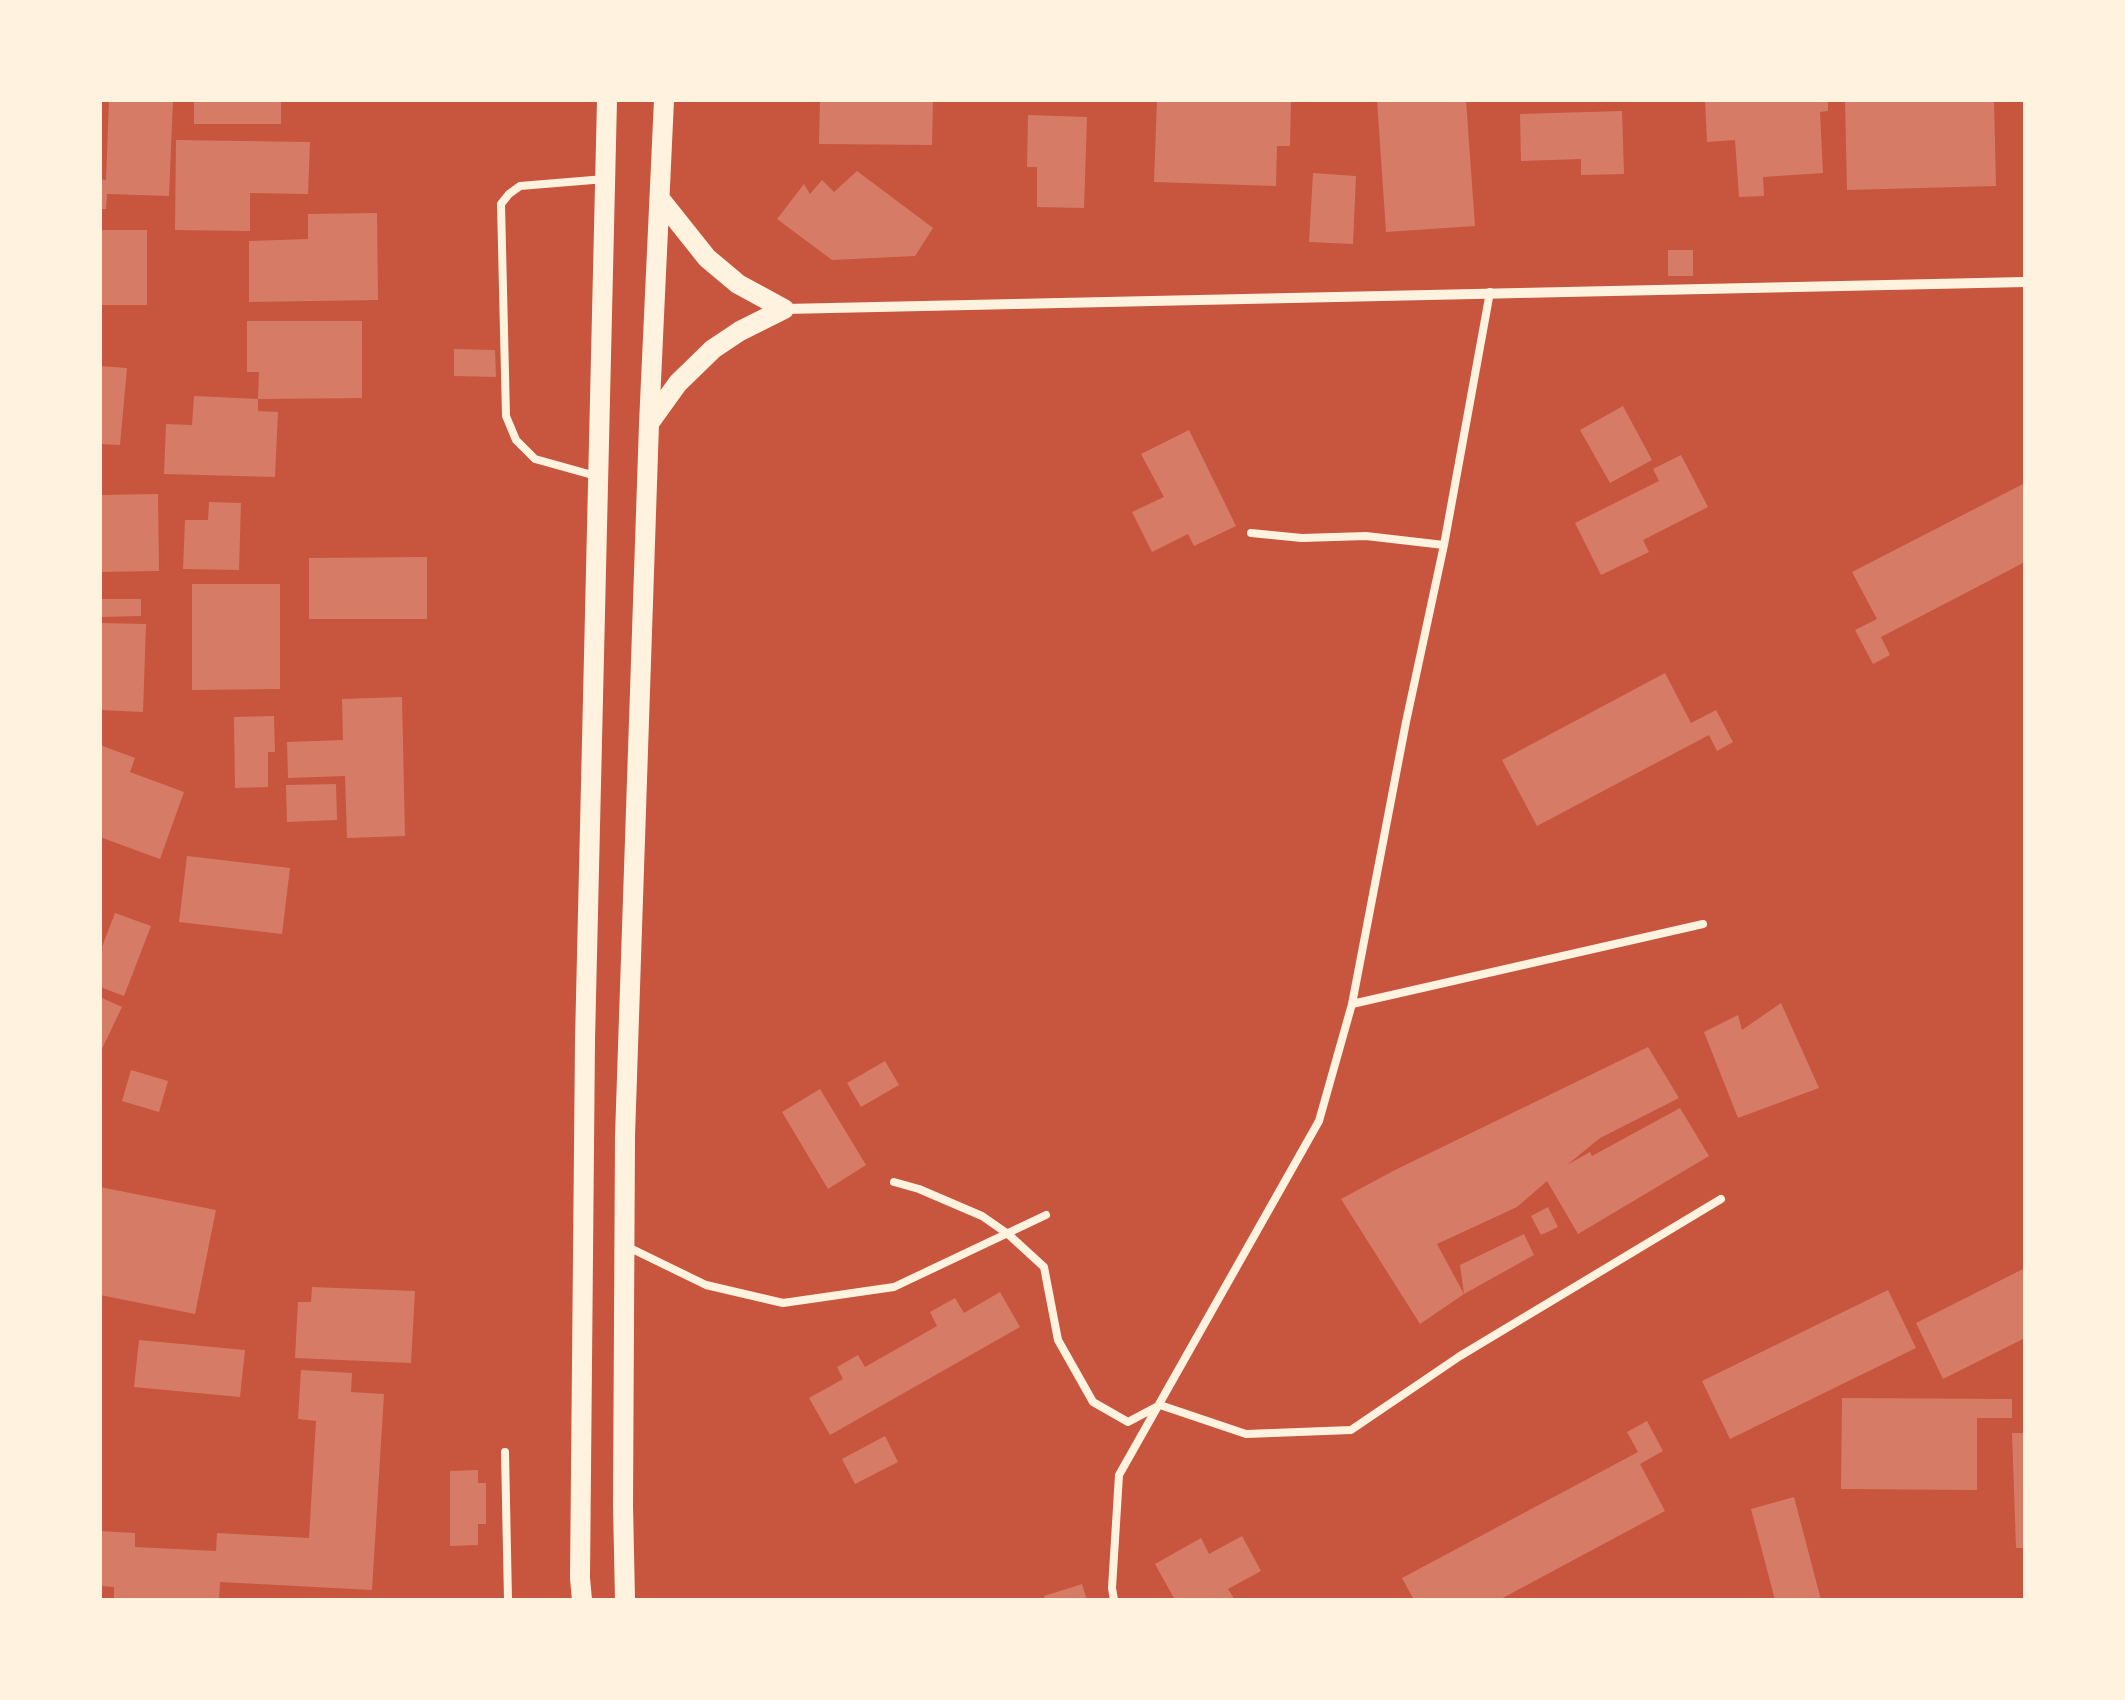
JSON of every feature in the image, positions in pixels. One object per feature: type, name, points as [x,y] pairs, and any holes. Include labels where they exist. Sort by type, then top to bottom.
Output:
[{"type":"main road","points":[[582,1600],[584,1059],[607,100]]},
{"type":"main road","points":[[625,1600],[625,1136],[664,100]]},
{"type":"main road","points":[[660,199],[707,258],[738,284],[784,309]]},
{"type":"main road","points":[[649,424],[678,382],[713,349],[784,309]]},
{"type":"street","points":[[784,309],[2025,282]]},
{"type":"lane","points":[[596,476],[536,459],[516,440],[506,416],[501,204],[520,186],[605,179]]},
{"type":"lane","points":[[1114,1600],[1119,1476],[1319,1121],[1352,1004],[1490,292]]},
{"type":"lane","points":[[1251,533],[1302,538],[1366,536],[1444,545]]},
{"type":"lane","points":[[1352,1004],[1703,924]]},
{"type":"lane","points":[[894,1182],[982,1216],[1044,1267],[1058,1340],[1093,1402],[1128,1422],[1160,1405],[1246,1434],[1352,1430],[1460,1356],[1722,1199]]},
{"type":"lane","points":[[624,1245],[706,1285],[783,1303],[894,1286],[1046,1215]]},
{"type":"lane","points":[[504,1452],[508,1600]]},
{"type":"building","points":[[109,100],[173,100],[169,196],[107,194],[106,209],[100,209],[100,179],[106,180]]},
{"type":"building","points":[[194,100],[281,100],[281,124],[194,124]]},
{"type":"building","points":[[820,100],[933,100],[932,145],[819,144]]},
{"type":"building","points":[[1157,100],[1291,100],[1290,146],[1277,146],[1276,186],[1154,182]]},
{"type":"building","points":[[1377,100],[1466,100],[1475,226],[1386,232]]},
{"type":"building","points":[[1705,100],[1828,100],[1828,111],[1820,112],[1823,173],[1763,177],[1764,196],[1739,197],[1735,140],[1707,142]]},
{"type":"building","points":[[1845,100],[1994,100],[1996,186],[1847,190]]},
{"type":"building","points":[[1622,111],[1624,174],[1581,175],[1581,159],[1521,161],[1520,114]]},
{"type":"building","points":[[1028,115],[1087,117],[1084,208],[1037,207],[1037,167],[1027,167]]},
{"type":"building","points":[[176,140],[310,142],[308,194],[250,193],[250,231],[175,230]]},
{"type":"building","points":[[857,171],[933,228],[915,256],[832,260],[777,219],[804,184],[810,194],[822,180],[834,192]]},
{"type":"building","points":[[1313,173],[1356,176],[1353,244],[1309,242]]},
{"type":"building","points":[[377,213],[378,300],[249,302],[249,241],[308,239],[308,214]]},
{"type":"building","points":[[100,230],[147,230],[147,305],[100,305]]},
{"type":"building","points":[[1668,250],[1693,250],[1693,276],[1668,276]]},
{"type":"building","points":[[247,321],[362,321],[362,398],[258,399],[259,372],[247,372]]},
{"type":"building","points":[[454,349],[495,350],[496,377],[454,376]]},
{"type":"building","points":[[100,366],[127,368],[120,445],[100,444]]},
{"type":"building","points":[[194,396],[258,399],[258,411],[278,412],[275,477],[164,474],[166,424],[192,425]]},
{"type":"building","points":[[1623,406],[1652,460],[1610,483],[1580,430]]},
{"type":"building","points":[[1189,430],[1236,526],[1194,546],[1188,534],[1152,552],[1132,512],[1164,497],[1141,454]]},
{"type":"building","points":[[1681,455],[1708,507],[1643,540],[1649,552],[1601,575],[1575,523],[1659,481],[1653,469]]},
{"type":"building","points":[[2025,483],[2025,562],[1881,637],[1890,655],[1873,664],[1855,630],[1877,619],[1852,572]]},
{"type":"building","points":[[158,494],[159,571],[100,572],[100,495]]},
{"type":"building","points":[[209,502],[241,503],[239,570],[183,569],[185,520],[208,520]]},
{"type":"building","points":[[427,557],[427,619],[309,619],[309,558]]},
{"type":"building","points":[[192,584],[280,584],[280,689],[192,690]]},
{"type":"building","points":[[100,599],[141,599],[141,616],[100,617]]},
{"type":"building","points":[[100,623],[146,624],[143,712],[100,710]]},
{"type":"building","points":[[1665,673],[1691,723],[1716,710],[1733,742],[1717,751],[1709,735],[1537,826],[1502,760]]},
{"type":"building","points":[[402,697],[405,836],[347,838],[345,776],[288,778],[287,742],[343,740],[342,699]]},
{"type":"building","points":[[274,716],[275,752],[268,752],[268,787],[235,788],[234,717]]},
{"type":"building","points":[[100,745],[135,758],[130,772],[184,792],[160,859],[100,837]]},
{"type":"building","points":[[336,784],[337,820],[287,822],[286,785]]},
{"type":"building","points":[[187,856],[290,868],[282,934],[179,922]]},
{"type":"building","points":[[115,913],[151,926],[124,996],[100,987],[100,952]]},
{"type":"building","points":[[100,997],[122,1007],[100,1053]]},
{"type":"building","points":[[1781,1003],[1819,1088],[1738,1118],[1704,1032],[1738,1015],[1742,1030]]},
{"type":"building","points":[[1648,1047],[1679,1098],[1600,1138],[1567,1165],[1590,1152],[1592,1156],[1680,1108],[1709,1156],[1578,1234],[1547,1181],[1517,1207],[1437,1244],[1464,1294],[1420,1324],[1341,1199]]},
{"type":"building","points":[[885,1061],[899,1085],[861,1107],[847,1083]]},
{"type":"building","points":[[131,1070],[168,1081],[159,1112],[122,1101]]},
{"type":"building","points":[[820,1089],[866,1165],[828,1189],[782,1112]]},
{"type":"building","points":[[100,1187],[216,1210],[195,1314],[100,1295]]},
{"type":"building","points":[[1548,1207],[1558,1227],[1541,1235],[1531,1216]]},
{"type":"building","points":[[1524,1234],[1534,1255],[1464,1294],[1460,1265]]},
{"type":"building","points":[[2025,1268],[2025,1338],[1943,1379],[1916,1323]]},
{"type":"building","points":[[312,1287],[415,1291],[411,1363],[295,1358],[298,1302],[311,1302]]},
{"type":"building","points":[[1888,1290],[1916,1348],[1730,1439],[1702,1381]]},
{"type":"building","points":[[1000,1292],[1020,1327],[830,1435],[809,1398],[843,1379],[837,1367],[858,1355],[865,1367],[937,1326],[930,1312],[955,1298],[964,1313]]},
{"type":"building","points":[[139,1340],[245,1350],[240,1397],[134,1387]]},
{"type":"building","points":[[301,1370],[352,1373],[351,1392],[384,1394],[372,1590],[220,1582],[219,1600],[114,1600],[114,1587],[100,1586],[100,1531],[135,1533],[135,1547],[216,1551],[217,1533],[309,1538],[316,1421],[298,1419]]},
{"type":"building","points":[[1842,1398],[2012,1399],[2012,1418],[1977,1418],[1977,1490],[1841,1489]]},
{"type":"building","points":[[1647,1421],[1663,1451],[1640,1464],[1665,1511],[1499,1600],[1414,1600],[1402,1578],[1638,1452],[1627,1432]]},
{"type":"building","points":[[2012,1433],[2025,1433],[2025,1548],[2016,1548]]},
{"type":"building","points":[[885,1436],[898,1462],[855,1484],[842,1459]]},
{"type":"building","points":[[478,1470],[478,1483],[486,1483],[486,1524],[478,1524],[478,1545],[450,1546],[450,1471]]},
{"type":"building","points":[[1794,1497],[1821,1600],[1775,1600],[1751,1509]]},
{"type":"building","points":[[1242,1536],[1261,1571],[1228,1589],[1235,1600],[1175,1600],[1155,1564],[1201,1538],[1209,1554]]},
{"type":"building","points":[[1082,1584],[1087,1600],[1045,1600],[1044,1596]]}]
